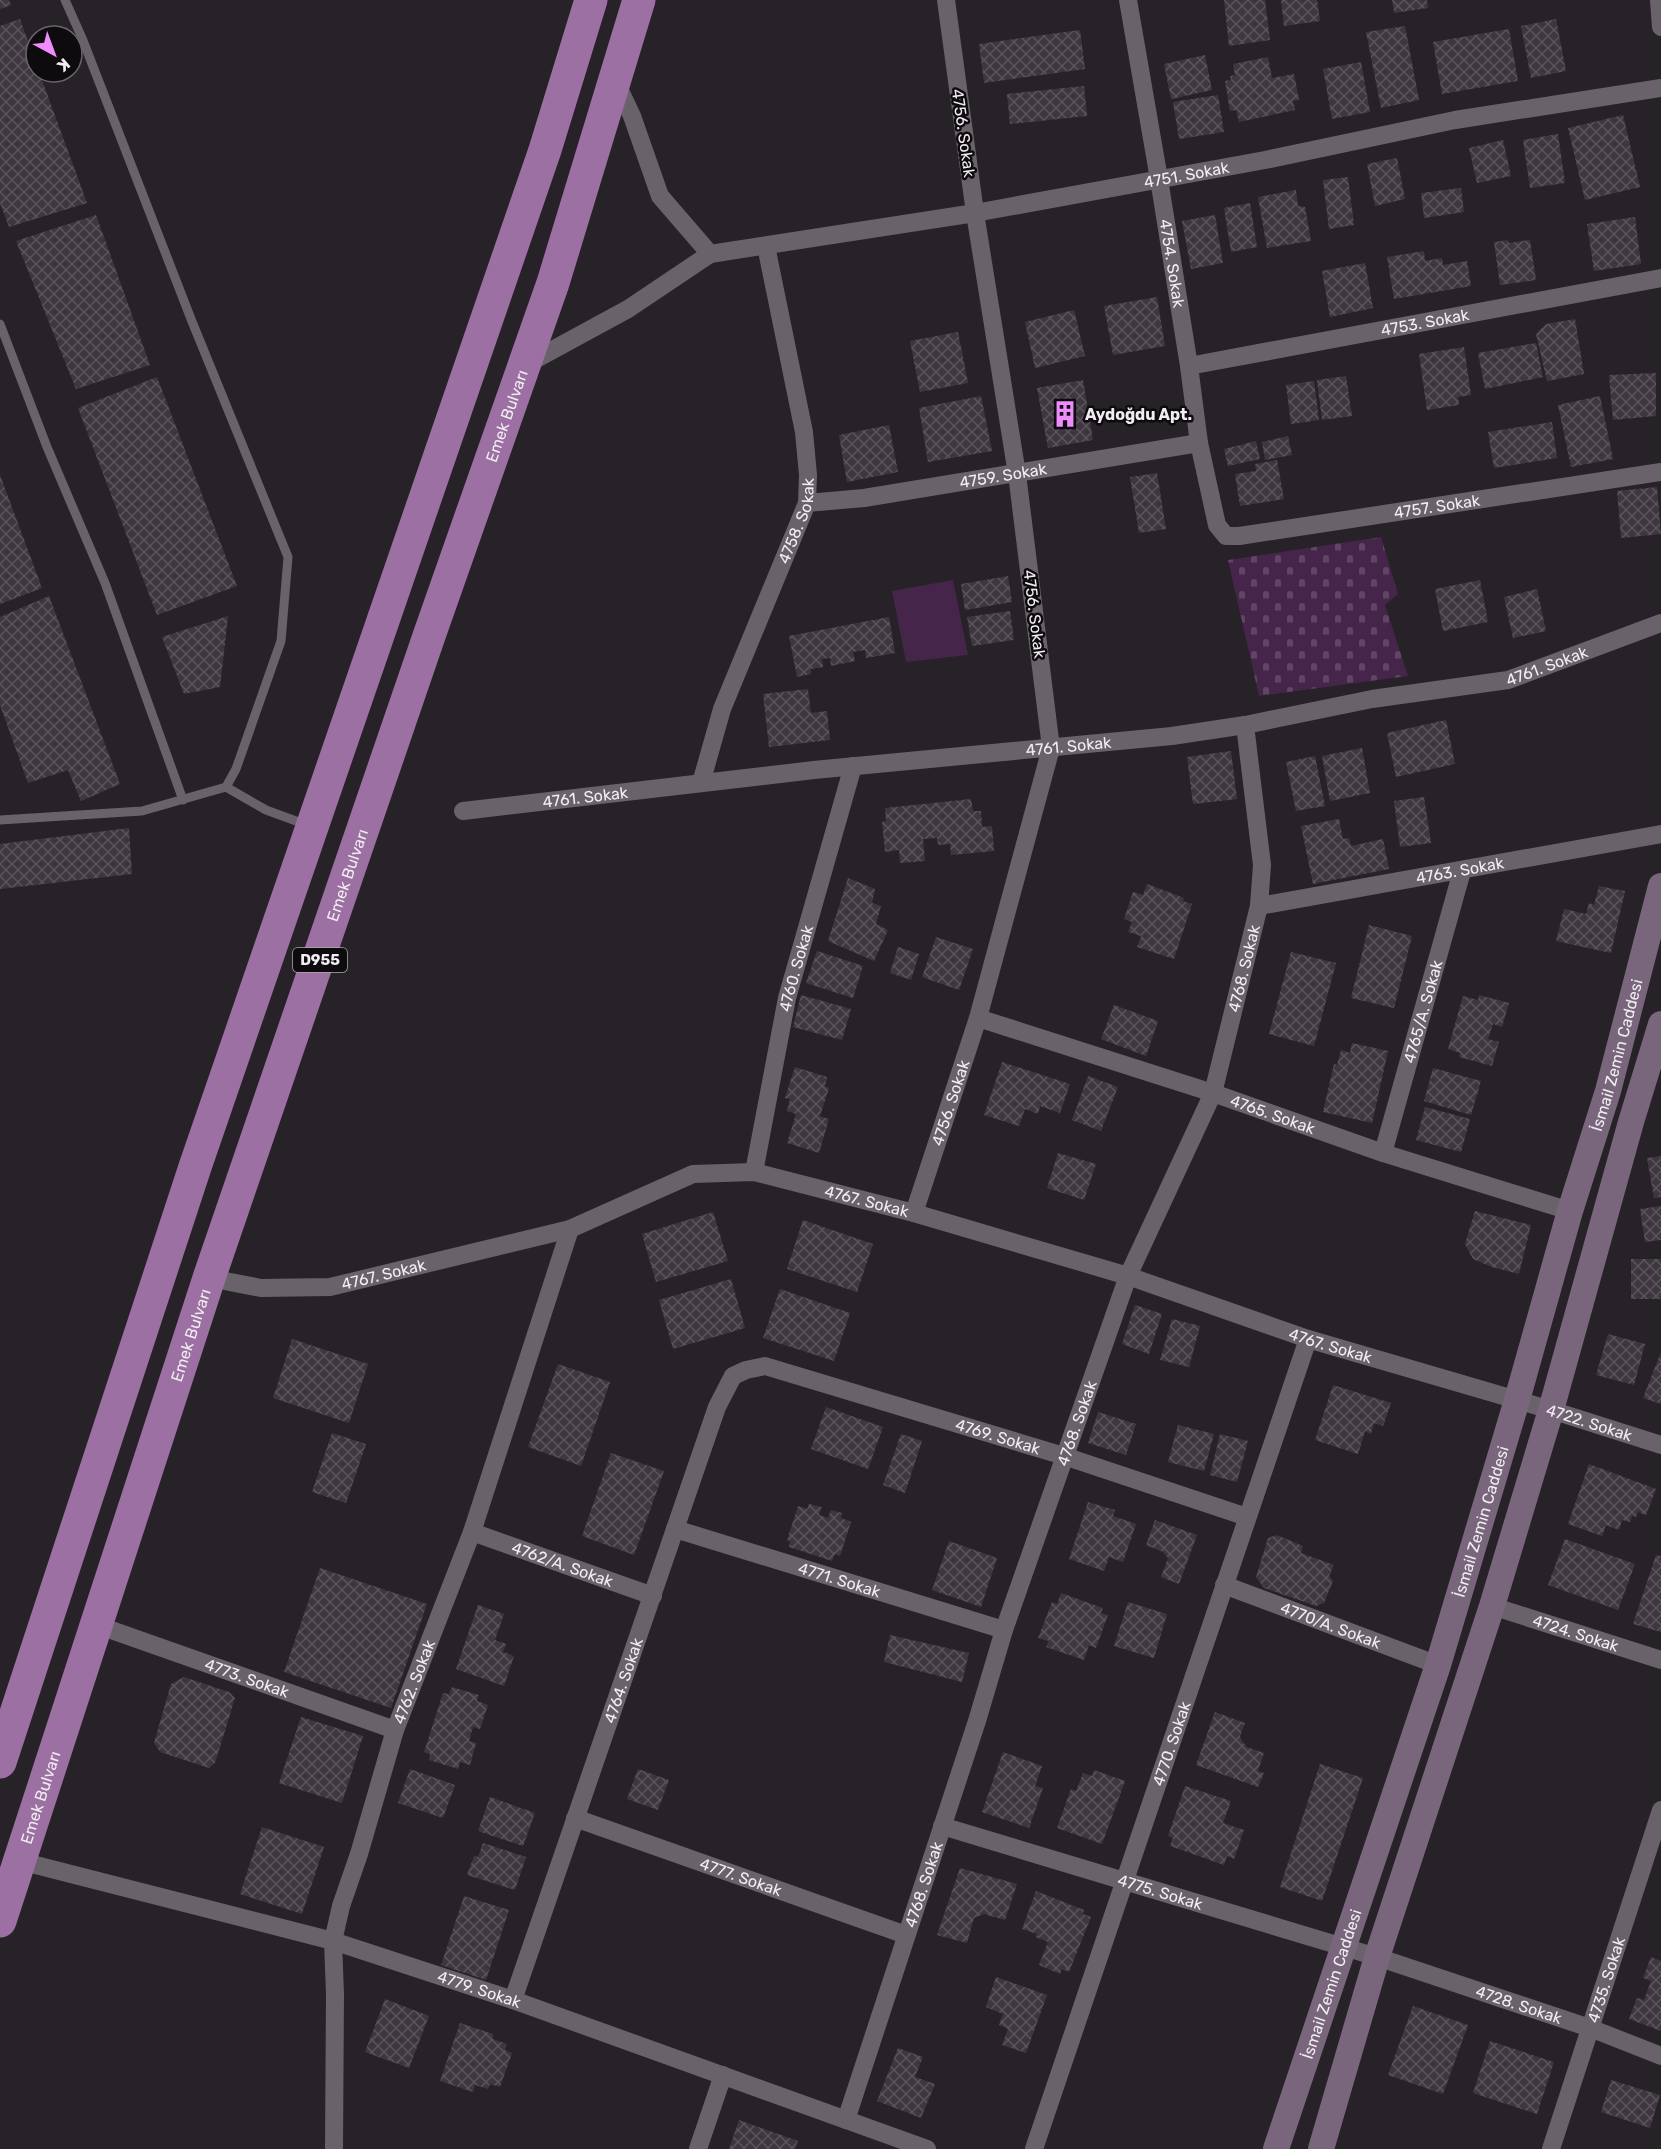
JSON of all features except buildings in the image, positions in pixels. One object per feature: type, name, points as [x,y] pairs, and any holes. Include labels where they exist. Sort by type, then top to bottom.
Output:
[{"type":"highway","name":"D955","points":[[0,1762],[195,1167],[545,150],[591,0]]},
{"type":"highway","name":"Emek Bulvarı","points":[[0,1921],[209,1278],[553,284],[639,0]]},
{"type":"main road","name":"İsmail Zemin Caddesi","points":[[1275,2149],[1438,1665],[1517,1400],[1570,1211],[1608,1091],[1661,886]]},
{"type":"main road","name":"İsmail Zemin Caddesi","points":[[1321,2149],[1377,1957],[1492,1606],[1551,1410],[1630,1122],[1661,1024]]},
{"type":"street","name":"4756. Sokak","points":[[914,1213],[978,1018],[1052,748],[1017,474],[975,213],[946,0]]},
{"type":"street","name":"4754. Sokak","points":[[1128,0],[1189,366],[1199,443],[1217,525]]},
{"type":"street","points":[[1659,0],[1661,27]]},
{"type":"street","points":[[524,366],[628,309],[710,254],[660,196],[632,116],[615,80]]},
{"type":"street","name":"4751. Sokak","points":[[710,254],[975,213],[1265,160],[1455,120],[1661,88]]},
{"type":"street","name":"4758. Sokak","points":[[701,783],[722,709],[807,503],[808,475],[804,432],[766,246]]},
{"type":"street","name":"4753. Sokak","points":[[1189,366],[1661,278]]},
{"type":"street","name":"4759. Sokak","points":[[807,503],[864,498],[1199,443]]},
{"type":"street","name":"4757. Sokak","points":[[1217,525],[1226,536],[1239,536],[1661,472]]},
{"type":"street","name":"4761. Sokak","points":[[464,811],[853,766],[1172,736],[1245,725],[1372,699],[1508,680],[1661,623]]},
{"type":"street","name":"4768. Sokak","points":[[846,2120],[1004,1630],[1128,1276],[1213,1093],[1259,906],[1262,865],[1245,725]]},
{"type":"street","name":"4760. Sokak","points":[[754,1172],[787,998],[853,766]]},
{"type":"street","name":"4763. Sokak","points":[[1259,906],[1661,834]]},
{"type":"street","name":"4765/A. Sokak","points":[[1383,1153],[1462,871]]},
{"type":"street","name":"4765. Sokak","points":[[978,1018],[1213,1093],[1383,1153],[1570,1211]]},
{"type":"street","name":"4767. Sokak","points":[[209,1278],[261,1288],[330,1287],[570,1229],[693,1174],[754,1172],[914,1213],[1128,1276],[1308,1339],[1517,1400]]},
{"type":"street","name":"4762. Sokak","points":[[335,2149],[333,1941],[341,1906],[396,1730],[472,1532],[570,1229]]},
{"type":"street","name":"4770. Sokak","points":[[1034,2149],[1308,1339]]},
{"type":"street","name":"4769. Sokak","points":[[746,1370],[765,1366],[1064,1456],[1247,1517]]},
{"type":"street","name":"4764. Sokak","points":[[513,2000],[717,1407],[733,1376],[746,1370]]},
{"type":"street","name":"4722. Sokak","points":[[1517,1400],[1661,1445]]},
{"type":"street","name":"4771. Sokak","points":[[675,1529],[1004,1630]]},
{"type":"street","name":"4762/A. Sokak","points":[[472,1532],[653,1596]]},
{"type":"street","name":"4770/A. Sokak","points":[[1224,1585],[1438,1665]]},
{"type":"street","name":"4724. Sokak","points":[[1492,1606],[1661,1660]]},
{"type":"street","name":"4773. Sokak","points":[[97,1625],[396,1730]]},
{"type":"street","name":"4735. Sokak","points":[[1551,2149],[1661,1810]]},
{"type":"street","name":"4777. Sokak","points":[[575,1818],[906,1935]]},
{"type":"street","name":"4775. Sokak","points":[[942,1826],[1377,1957]]},
{"type":"street","name":"4779. Sokak","points":[[20,1861],[333,1941],[513,2000],[927,2149]]},
{"type":"street","name":"4728. Sokak","points":[[1377,1957],[1590,2028],[1661,2056]]},
{"type":"street","points":[[698,2149],[723,2075]]},
{"type":"lane","points":[[0,820],[142,811],[226,787],[236,769],[281,641],[288,557],[65,0]]},
{"type":"lane","points":[[0,324],[46,447],[105,583],[183,800]]},
{"type":"lane","points":[[226,787],[266,810],[312,827]]},
{"type":"green space","points":[[1381,537],[1398,594],[1385,605],[1408,676],[1259,696],[1228,560]]},
{"type":"green space","points":[[953,580],[968,655],[906,662],[892,591]]},
{"type":"place","name":"Aydoğdu Apt.","points":[[1065,414]]}]
